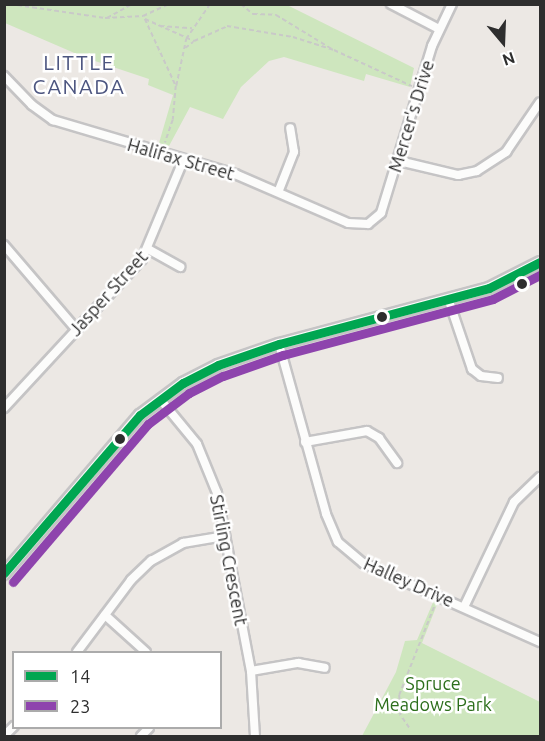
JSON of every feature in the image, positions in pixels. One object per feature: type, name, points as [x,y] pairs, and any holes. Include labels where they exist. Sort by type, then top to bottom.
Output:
[{"type":"street","points":[[391,4],[439,29]]},
{"type":"street","name":"Mercer's Drive","points":[[368,224],[381,213],[439,29],[452,4]]},
{"type":"street","name":"Halifax Street","points":[[4,76],[32,105],[53,120],[279,190],[348,224],[368,224]]},
{"type":"street","points":[[399,160],[458,175],[477,171],[506,152],[540,102]]},
{"type":"street","points":[[279,190],[294,152],[290,128]]},
{"type":"street","name":"Jasper Street","points":[[4,408],[148,249],[183,160]]},
{"type":"street","points":[[5,248],[76,329]]},
{"type":"street","points":[[148,249],[180,267]]},
{"type":"street","points":[[5,573],[110,449],[160,399],[218,365],[279,344],[450,301],[506,282],[540,262]]},
{"type":"street","points":[[450,301],[472,369],[481,376],[498,378]]},
{"type":"street","name":"Halley Drive","points":[[279,344],[331,531],[347,552],[363,563],[540,642]]},
{"type":"street","name":"Stirling Crescent","points":[[160,399],[204,457],[217,493],[251,671],[255,736]]},
{"type":"street","points":[[305,442],[367,431],[379,438],[397,463]]},
{"type":"street","points":[[464,607],[504,518],[514,502],[540,477]]},
{"type":"street","points":[[78,651],[131,580],[159,555],[183,543],[225,536]]},
{"type":"street","points":[[105,615],[145,651]]},
{"type":"street","points":[[251,671],[298,663],[325,668]]},
{"type":"path","points":[[10,4],[105,18],[144,17],[169,4]]},
{"type":"path","points":[[105,18],[132,4]]},
{"type":"path","points":[[164,146],[173,120],[176,87],[186,39],[210,4]]},
{"type":"path","points":[[241,4],[253,14],[276,15],[334,50],[412,84]]},
{"type":"path","points":[[144,17],[194,41]]},
{"type":"path","points":[[144,17],[176,87]]},
{"type":"path","points":[[160,26],[192,28]]},
{"type":"path","points":[[184,50],[194,41],[226,26],[279,34],[334,50]]},
{"type":"path","points":[[409,728],[400,715],[399,694],[435,604]]},
{"type":"green space","points":[[5,4],[287,5],[414,68],[410,87],[366,74],[364,81],[284,57],[269,61],[241,87],[223,119],[190,107],[169,146],[159,143],[173,95],[148,85],[149,79],[86,58],[5,23]]},
{"type":"green space","name":"Spruce Meadows Park","points":[[434,600],[438,602],[422,643],[540,702],[540,736],[362,736],[396,672],[405,641],[417,640]]},
{"type":"transit line","name":"14","points":[[4,573],[140,415],[183,383],[218,365],[279,344],[489,288],[540,262]]},
{"type":"transit line","name":"23","points":[[13,582],[148,424],[189,393],[223,376],[283,355],[493,299],[540,275]]},
{"type":"district","name":"LITTLE CANADA","points":[[79,74]]}]
